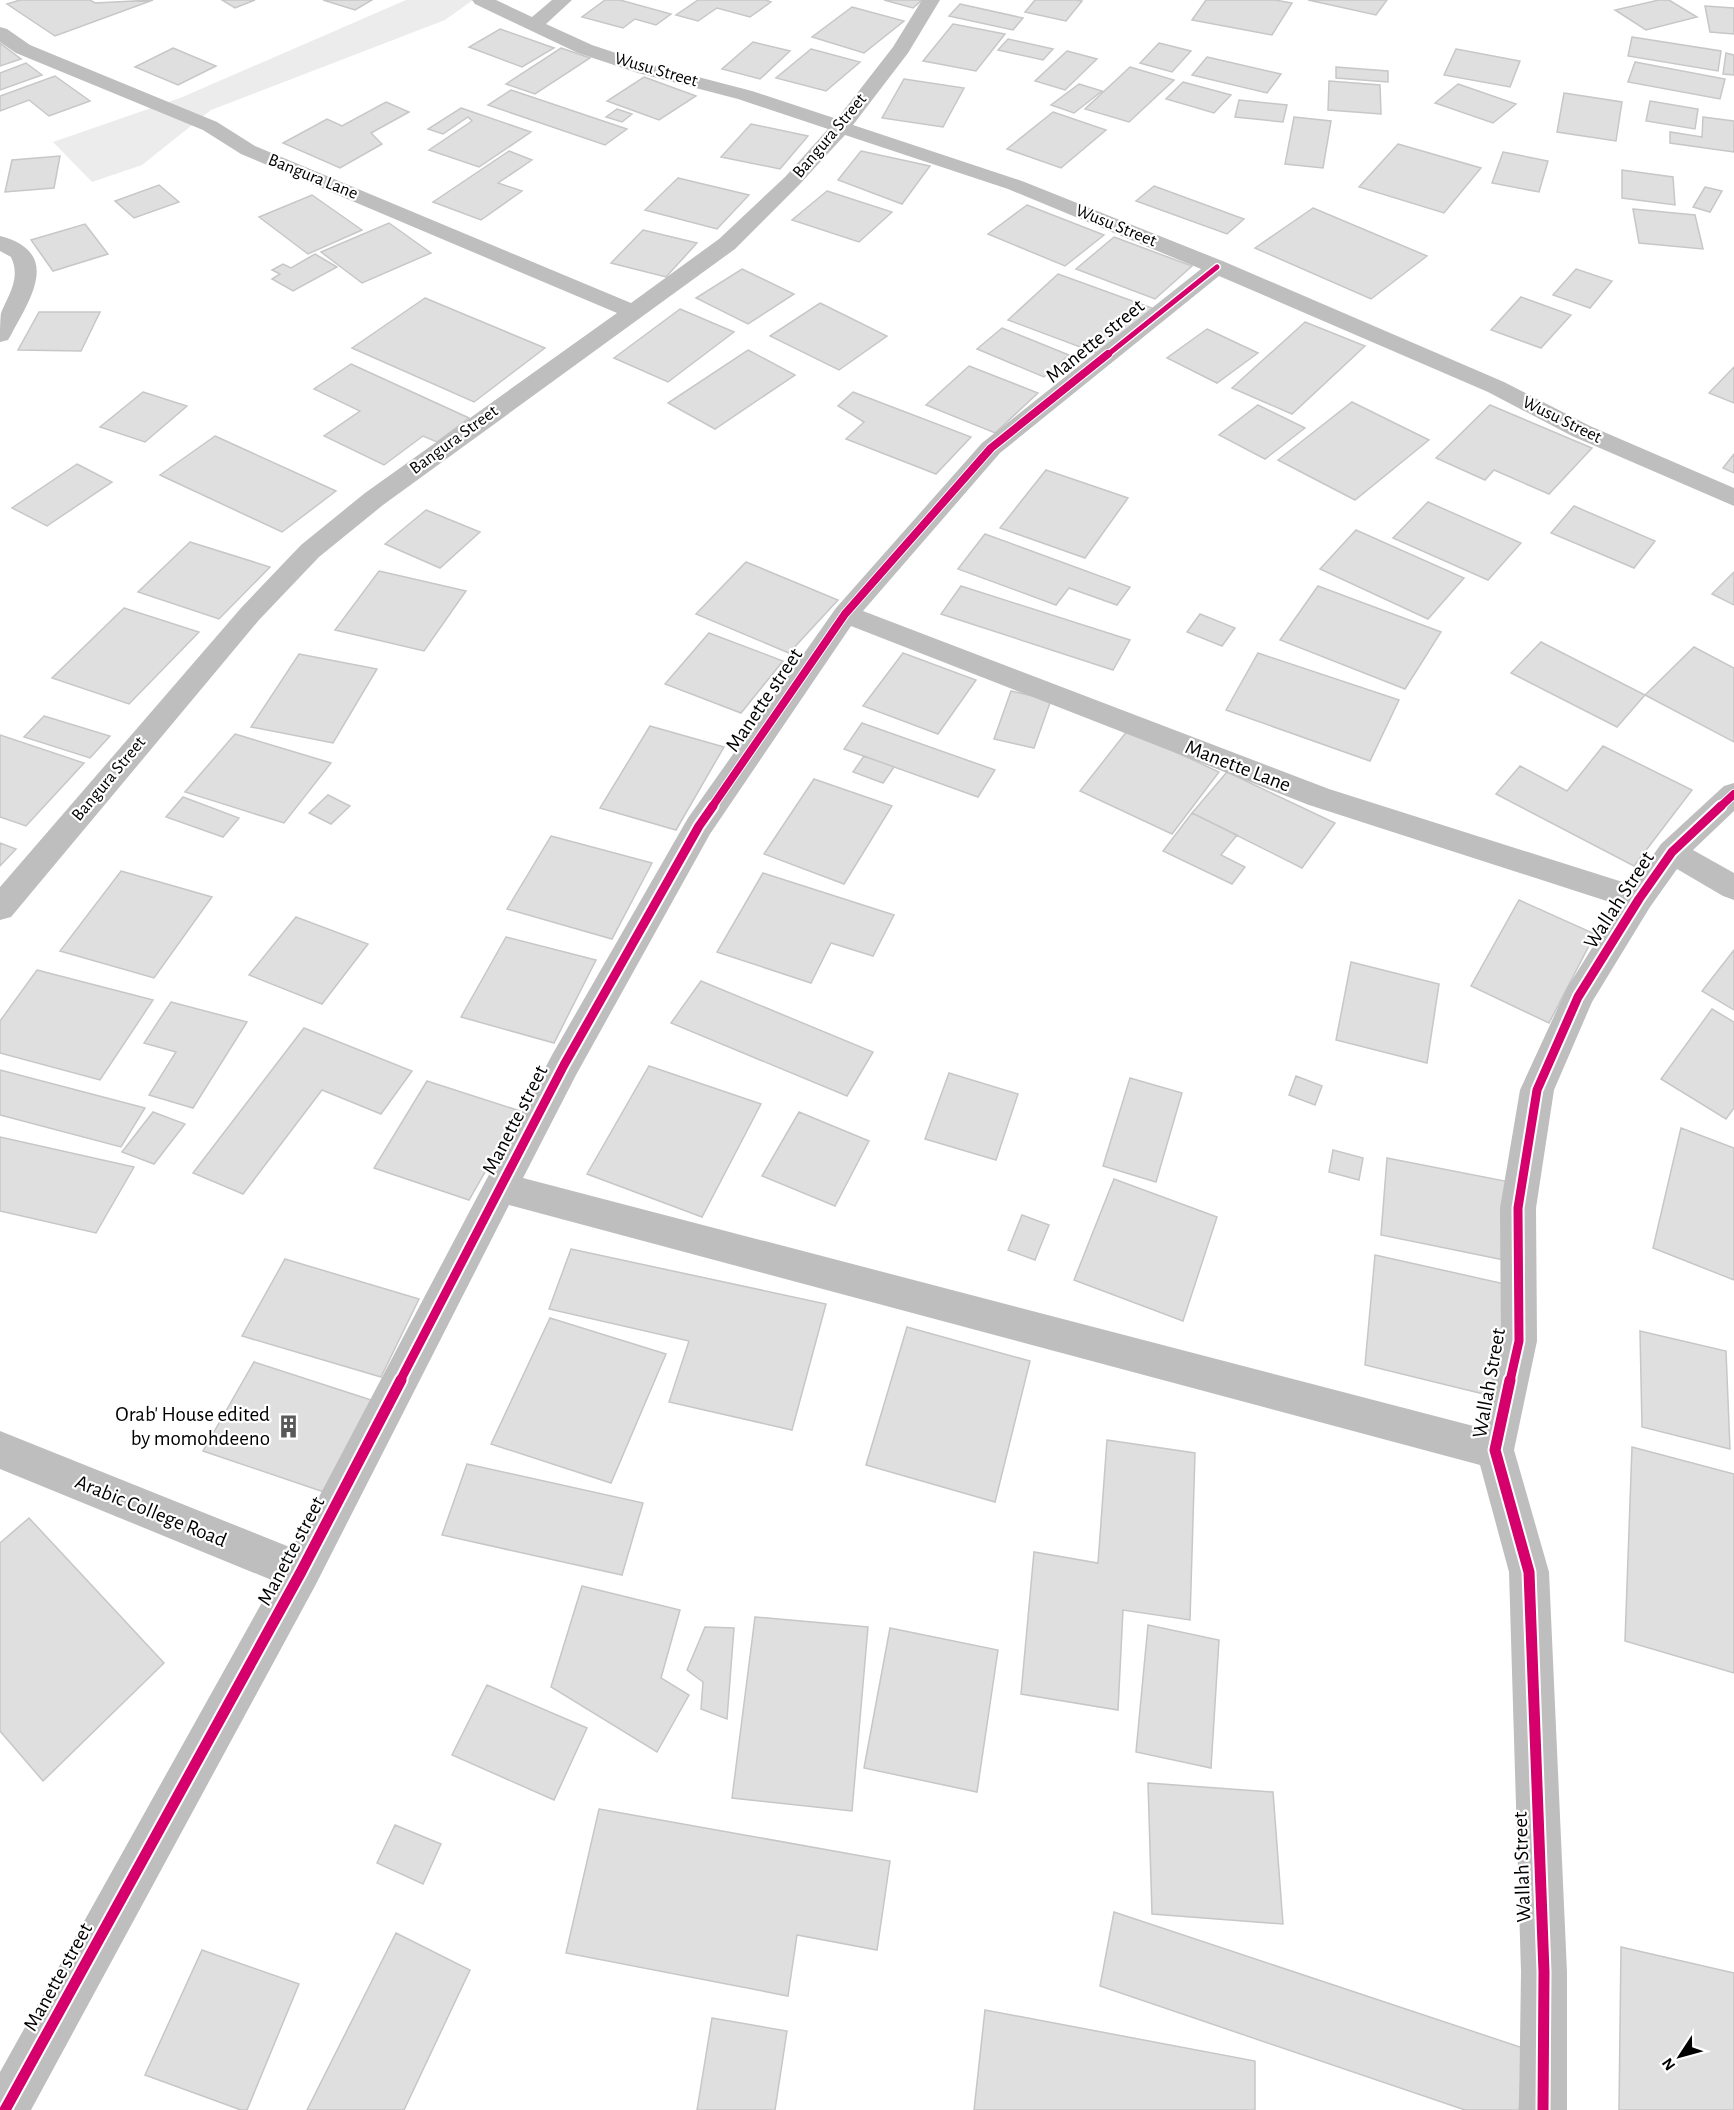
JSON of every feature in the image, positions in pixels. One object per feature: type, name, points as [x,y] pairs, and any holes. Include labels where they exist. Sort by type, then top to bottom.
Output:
[{"type":"street","name":"Wusu Street","points":[[481,0],[532,26],[595,52],[842,126],[1015,185],[1216,267],[1496,387],[1581,431],[1734,498]]},
{"type":"street","points":[[532,26],[563,0]]},
{"type":"street","name":"Bangura Street","points":[[0,908],[250,614],[310,551],[374,499],[727,244],[792,181],[842,126],[901,49],[931,0]]},
{"type":"street","name":"Bangura Lane","points":[[0,33],[23,49],[210,126],[248,150],[632,311]]},
{"type":"street","points":[[0,243],[20,253],[27,270],[24,290],[0,335]]},
{"type":"street","name":"Manette street","points":[[5,2110],[301,1572],[564,1065],[699,826],[845,614],[991,448],[1216,267]]},
{"type":"street","name":"Manette Lane","points":[[845,614],[1319,797],[1639,899]]},
{"type":"street","name":"Wallah Street","points":[[1543,2110],[1544,1972],[1529,1572],[1495,1450],[1519,1341],[1518,1208],[1537,1090],[1578,997],[1639,899],[1672,852],[1734,794]]},
{"type":"street","points":[[1672,852],[1734,888]]},
{"type":"street","points":[[501,1188],[1495,1450]]},
{"type":"street","name":"Arabic College Road","points":[[0,1450],[301,1572]]},
{"type":"shaded area","points":[[406,0],[473,0],[445,20],[211,110],[142,165],[92,182],[53,142],[180,98]]},
{"type":"building","points":[[20,0],[90,0],[95,3],[153,0],[55,36],[7,4]]},
{"type":"building","points":[[222,0],[255,0],[235,8]]},
{"type":"building","points":[[323,0],[372,0],[355,10]]},
{"type":"building","points":[[605,0],[620,0],[671,14],[656,25],[635,19],[623,28],[582,17]]},
{"type":"building","points":[[698,0],[766,0],[771,2],[750,17],[717,8],[698,21],[676,15]]},
{"type":"building","points":[[884,0],[922,0],[913,8]]},
{"type":"building","points":[[1035,0],[1082,1],[1066,21],[1025,12]]},
{"type":"building","points":[[1206,0],[1275,0],[1292,3],[1272,35],[1192,20]]},
{"type":"building","points":[[1308,0],[1387,0],[1376,15]]},
{"type":"building","points":[[1659,0],[1669,0],[1697,17],[1646,30],[1615,10]]},
{"type":"building","points":[[960,4],[1023,18],[1013,30],[949,16]]},
{"type":"building","points":[[1705,6],[1734,8],[1734,34],[1710,32]]},
{"type":"building","points":[[852,7],[904,21],[864,53],[812,37]]},
{"type":"building","points":[[953,24],[1005,34],[976,71],[923,61]]},
{"type":"building","points":[[500,29],[554,48],[522,67],[469,47]]},
{"type":"building","points":[[1632,37],[1721,51],[1718,71],[1628,56]]},
{"type":"building","points":[[1008,39],[1053,49],[1043,60],[998,50]]},
{"type":"building","points":[[753,42],[790,51],[760,79],[722,69]]},
{"type":"building","points":[[0,43],[21,59],[0,66]]},
{"type":"building","points":[[1159,43],[1191,51],[1172,72],[1140,63]]},
{"type":"building","points":[[173,48],[216,66],[178,85],[135,67]]},
{"type":"building","points":[[561,48],[590,58],[535,94],[506,84]]},
{"type":"building","points":[[811,49],[860,62],[826,91],[776,78]]},
{"type":"building","points":[[1456,49],[1520,61],[1510,87],[1444,75]]},
{"type":"building","points":[[1067,51],[1097,59],[1065,90],[1035,81]]},
{"type":"building","points":[[1726,53],[1734,55],[1734,75],[1723,74]]},
{"type":"building","points":[[1207,57],[1281,74],[1267,93],[1192,75]]},
{"type":"building","points":[[1635,62],[1725,79],[1720,99],[1628,82]]},
{"type":"building","points":[[26,63],[42,75],[0,90],[0,73]]},
{"type":"building","points":[[1130,67],[1174,80],[1129,122],[1085,109]]},
{"type":"building","points":[[1336,67],[1388,71],[1388,82],[1336,78]]},
{"type":"building","points":[[55,76],[90,101],[49,116],[29,100],[0,111],[0,96]]},
{"type":"building","points":[[644,77],[696,96],[659,120],[607,101]]},
{"type":"building","points":[[904,79],[964,88],[943,127],[882,118]]},
{"type":"building","points":[[1329,81],[1380,85],[1381,114],[1328,110]]},
{"type":"building","points":[[1183,82],[1231,95],[1214,113],[1166,99]]},
{"type":"building","points":[[1079,84],[1102,91],[1074,113],[1051,105]]},
{"type":"building","points":[[1458,84],[1516,104],[1493,123],[1435,103]]},
{"type":"building","points":[[511,90],[627,129],[605,145],[488,105]]},
{"type":"building","points":[[1564,93],[1622,102],[1616,141],[1557,132]]},
{"type":"building","points":[[1239,100],[1287,105],[1283,122],[1235,117]]},
{"type":"building","points":[[1650,101],[1698,109],[1695,129],[1646,121]]},
{"type":"building","points":[[386,102],[409,112],[371,133],[382,144],[340,168],[283,143],[327,119],[342,126]]},
{"type":"building","points":[[461,108],[531,132],[479,167],[429,150],[472,121],[468,117],[443,134],[428,129]]},
{"type":"building","points":[[617,109],[632,114],[622,122],[606,117]]},
{"type":"building","points":[[1053,112],[1106,130],[1061,168],[1007,149]]},
{"type":"building","points":[[1294,117],[1331,121],[1323,168],[1285,164]]},
{"type":"building","points":[[1703,117],[1734,121],[1734,152],[1670,143],[1670,132],[1702,137]]},
{"type":"building","points":[[751,124],[808,136],[780,169],[721,157]]},
{"type":"building","points":[[1398,144],[1481,168],[1444,213],[1359,187]]},
{"type":"building","points":[[509,151],[532,160],[498,183],[522,191],[481,220],[433,202]]},
{"type":"building","points":[[861,151],[930,166],[902,204],[838,180]]},
{"type":"building","points":[[1503,152],[1548,161],[1539,192],[1492,183]]},
{"type":"building","points":[[60,156],[54,188],[5,192],[12,160]]},
{"type":"building","points":[[1622,170],[1673,177],[1675,205],[1622,198]]},
{"type":"building","points":[[678,178],[749,195],[717,229],[645,210]]},
{"type":"building","points":[[159,185],[179,202],[134,218],[115,201]]},
{"type":"building","points":[[1154,186],[1244,219],[1227,234],[1136,201]]},
{"type":"building","points":[[1705,187],[1722,191],[1710,212],[1693,207]]},
{"type":"building","points":[[827,191],[892,212],[859,242],[792,220]]},
{"type":"building","points":[[312,195],[362,230],[308,254],[259,217]]},
{"type":"building","points":[[1027,205],[1104,235],[1065,266],[988,234]]},
{"type":"building","points":[[1313,208],[1427,256],[1371,299],[1255,248]]},
{"type":"building","points":[[1633,209],[1695,215],[1703,249],[1639,243]]},
{"type":"building","points":[[389,223],[431,253],[362,283],[321,252]]},
{"type":"building","points":[[85,224],[108,254],[53,271],[31,240]]},
{"type":"building","points":[[643,230],[697,243],[666,277],[611,263]]},
{"type":"building","points":[[1114,237],[1192,266],[1155,299],[1076,269]]},
{"type":"building","points":[[315,254],[337,267],[293,291],[272,279],[280,274],[272,270],[283,264],[291,268]]},
{"type":"building","points":[[742,269],[794,294],[748,324],[696,298]]},
{"type":"building","points":[[1576,269],[1612,281],[1590,308],[1553,295]]},
{"type":"building","points":[[1058,274],[1152,308],[1104,356],[1008,320]]},
{"type":"building","points":[[1521,297],[1571,315],[1541,348],[1491,330]]},
{"type":"building","points":[[425,298],[545,348],[474,402],[352,348]]},
{"type":"building","points":[[820,303],[887,336],[839,370],[770,336]]},
{"type":"building","points":[[680,309],[734,332],[668,382],[614,358]]},
{"type":"building","points":[[39,312],[100,312],[81,351],[18,350]]},
{"type":"building","points":[[1305,322],[1365,346],[1292,414],[1232,388]]},
{"type":"building","points":[[1002,328],[1069,355],[1044,377],[977,349]]},
{"type":"building","points":[[1207,329],[1258,353],[1217,383],[1167,358]]},
{"type":"building","points":[[748,350],[795,375],[715,429],[668,403]]},
{"type":"building","points":[[351,364],[469,418],[437,442],[423,436],[384,465],[324,436],[360,411],[314,389]]},
{"type":"building","points":[[969,366],[1038,393],[995,433],[926,405]]},
{"type":"building","points":[[1734,367],[1734,403],[1709,393]]},
{"type":"building","points":[[143,392],[187,406],[145,442],[100,427]]},
{"type":"building","points":[[853,392],[971,437],[936,474],[846,439],[864,422],[838,406]]},
{"type":"building","points":[[1352,402],[1429,440],[1355,500],[1278,460]]},
{"type":"building","points":[[1258,405],[1305,428],[1265,459],[1219,435]]},
{"type":"building","points":[[1490,405],[1592,448],[1549,494],[1494,470],[1485,480],[1436,458]]},
{"type":"building","points":[[215,436],[336,491],[282,532],[160,475]]},
{"type":"building","points":[[1734,454],[1734,473],[1723,468]]},
{"type":"building","points":[[77,464],[112,482],[47,526],[12,508]]},
{"type":"building","points":[[1046,470],[1128,498],[1085,558],[1000,528]]},
{"type":"building","points":[[1428,502],[1521,543],[1488,580],[1393,538]]},
{"type":"building","points":[[1574,506],[1655,541],[1634,568],[1551,533]]},
{"type":"building","points":[[426,510],[480,532],[440,568],[385,544]]},
{"type":"building","points":[[1356,530],[1464,578],[1428,619],[1320,569]]},
{"type":"building","points":[[985,534],[1130,587],[1117,605],[1069,588],[1056,605],[958,569]]},
{"type":"building","points":[[190,542],[270,567],[219,619],[138,592]]},
{"type":"building","points":[[746,562],[838,600],[789,653],[696,614]]},
{"type":"building","points":[[379,571],[466,591],[424,651],[335,630]]},
{"type":"building","points":[[1734,572],[1734,605],[1712,594]]},
{"type":"building","points":[[961,586],[1130,640],[1113,670],[941,614]]},
{"type":"building","points":[[1318,586],[1441,632],[1405,689],[1280,640]]},
{"type":"building","points":[[124,608],[199,632],[129,704],[52,678]]},
{"type":"building","points":[[1200,614],[1235,628],[1222,646],[1187,632]]},
{"type":"building","points":[[709,633],[783,661],[741,713],[665,684]]},
{"type":"building","points":[[1541,642],[1645,695],[1617,727],[1511,673]]},
{"type":"building","points":[[1694,647],[1734,668],[1734,742],[1645,695]]},
{"type":"building","points":[[903,653],[976,680],[938,734],[863,706]]},
{"type":"building","points":[[1258,653],[1399,700],[1370,761],[1226,710]]},
{"type":"building","points":[[299,654],[377,669],[333,743],[251,727]]},
{"type":"building","points":[[1011,691],[1051,700],[1034,748],[994,739]]},
{"type":"building","points":[[44,716],[110,736],[90,758],[24,737]]},
{"type":"building","points":[[862,723],[995,770],[978,797],[844,749]]},
{"type":"building","points":[[650,726],[724,747],[676,830],[600,808]]},
{"type":"building","points":[[1128,730],[1219,772],[1172,834],[1080,791]]},
{"type":"building","points":[[235,734],[331,763],[284,823],[185,792]]},
{"type":"building","points":[[0,735],[84,763],[26,826],[0,817]]},
{"type":"building","points":[[1603,746],[1692,790],[1634,866],[1496,794],[1520,766],[1567,791]]},
{"type":"building","points":[[864,756],[894,767],[883,783],[853,772]]},
{"type":"building","points":[[1227,772],[1335,823],[1302,868],[1192,813]]},
{"type":"building","points":[[814,779],[892,806],[844,884],[764,854]]},
{"type":"building","points":[[328,795],[350,806],[331,824],[309,813]]},
{"type":"building","points":[[183,797],[239,818],[223,837],[166,817]]},
{"type":"building","points":[[1192,813],[1237,835],[1221,855],[1245,867],[1232,884],[1163,851]]},
{"type":"building","points":[[551,836],[652,863],[612,939],[507,909]]},
{"type":"building","points":[[0,843],[16,849],[0,866]]},
{"type":"building","points":[[121,871],[212,897],[154,978],[60,951]]},
{"type":"building","points":[[763,873],[894,915],[873,956],[831,943],[811,983],[717,952]]},
{"type":"building","points":[[1519,900],[1595,934],[1549,1023],[1471,986]]},
{"type":"building","points":[[296,917],[368,944],[322,1004],[249,975]]},
{"type":"building","points":[[506,937],[596,960],[554,1043],[461,1017]]},
{"type":"building","points":[[1734,950],[1734,1010],[1702,991]]},
{"type":"building","points":[[1351,962],[1439,984],[1427,1063],[1336,1040]]},
{"type":"building","points":[[37,970],[153,1000],[100,1080],[0,1053],[0,1021]]},
{"type":"building","points":[[701,981],[873,1052],[847,1096],[671,1023]]},
{"type":"building","points":[[171,1002],[247,1022],[193,1108],[149,1095],[176,1052],[144,1043]]},
{"type":"building","points":[[1712,1009],[1734,1022],[1734,1108],[1726,1119],[1661,1079]]},
{"type":"building","points":[[304,1028],[412,1071],[381,1114],[322,1090],[243,1194],[193,1173]]},
{"type":"building","points":[[649,1066],[761,1104],[702,1217],[587,1174]]},
{"type":"building","points":[[0,1070],[145,1108],[121,1147],[0,1115]]},
{"type":"building","points":[[949,1073],[1018,1094],[996,1160],[925,1139]]},
{"type":"building","points":[[1296,1076],[1322,1086],[1315,1105],[1289,1095]]},
{"type":"building","points":[[1130,1078],[1182,1093],[1156,1182],[1103,1166]]},
{"type":"building","points":[[427,1081],[520,1111],[469,1200],[374,1168]]},
{"type":"building","points":[[153,1112],[185,1124],[154,1164],[122,1152]]},
{"type":"building","points":[[799,1112],[869,1141],[835,1206],[762,1176]]},
{"type":"building","points":[[1681,1128],[1734,1148],[1734,1280],[1653,1248]]},
{"type":"building","points":[[0,1137],[134,1167],[96,1233],[0,1211]]},
{"type":"building","points":[[1333,1150],[1363,1158],[1359,1180],[1329,1172]]},
{"type":"building","points":[[1387,1158],[1515,1183],[1514,1262],[1381,1235]]},
{"type":"building","points":[[1114,1179],[1217,1217],[1183,1321],[1074,1280]]},
{"type":"building","points":[[1022,1215],[1049,1225],[1035,1260],[1008,1250]]},
{"type":"building","points":[[571,1249],[826,1304],[792,1430],[669,1402],[689,1341],[549,1309]]},
{"type":"building","points":[[1375,1255],[1505,1284],[1500,1398],[1365,1365]]},
{"type":"building","points":[[285,1259],[419,1299],[381,1377],[242,1336]]},
{"type":"building","points":[[550,1318],[666,1354],[611,1483],[491,1444]]},
{"type":"building","points":[[907,1327],[1030,1361],[995,1502],[866,1465]]},
{"type":"building","points":[[1640,1331],[1726,1351],[1730,1449],[1642,1427]]},
{"type":"building","name":"Orab' House edited by momohdeeno","points":[[254,1362],[371,1400],[324,1492],[203,1451]]},
{"type":"building","points":[[1107,1440],[1195,1453],[1190,1620],[1123,1610],[1118,1710],[1021,1694],[1034,1552],[1098,1563]]},
{"type":"building","points":[[1632,1447],[1734,1474],[1734,1673],[1625,1641]]},
{"type":"building","points":[[467,1464],[643,1503],[622,1575],[442,1535]]},
{"type":"building","points":[[29,1518],[164,1663],[43,1781],[0,1731],[0,1543]]},
{"type":"building","points":[[582,1586],[680,1610],[661,1678],[689,1695],[657,1752],[551,1687]]},
{"type":"building","points":[[755,1617],[868,1627],[852,1811],[732,1798]]},
{"type":"building","points":[[1148,1625],[1219,1640],[1211,1768],[1136,1752]]},
{"type":"building","points":[[705,1627],[734,1628],[727,1719],[701,1709],[703,1682],[687,1670]]},
{"type":"building","points":[[890,1628],[998,1650],[977,1792],[864,1768]]},
{"type":"building","points":[[487,1685],[587,1728],[554,1800],[452,1755]]},
{"type":"building","points":[[1148,1783],[1273,1792],[1283,1924],[1152,1914]]},
{"type":"building","points":[[599,1809],[890,1861],[877,1950],[797,1935],[788,1996],[566,1953]]},
{"type":"building","points":[[395,1825],[441,1844],[423,1884],[377,1863]]},
{"type":"building","points":[[1114,1912],[1523,2048],[1519,2110],[1465,2110],[1100,1986]]},
{"type":"building","points":[[396,1933],[470,1970],[404,2110],[307,2110]]},
{"type":"building","points":[[1621,1947],[1734,1973],[1734,2110],[1619,2110]]},
{"type":"building","points":[[202,1950],[299,1984],[247,2110],[241,2110],[145,2075]]},
{"type":"building","points":[[985,2010],[1255,2061],[1255,2110],[974,2110]]},
{"type":"building","points":[[712,2018],[787,2031],[775,2110],[697,2110]]},
{"type":"cycle path","points":[[5,2110],[301,1572],[564,1065],[699,826],[845,614],[991,448],[1217,267]]},
{"type":"cycle path","points":[[1543,2110],[1544,1972],[1529,1572],[1495,1450],[1519,1341],[1518,1208],[1537,1090],[1578,997],[1639,899],[1672,852],[1734,794]]},
{"type":"place","name":"Orab' House edited by momohdeeno","points":[[288,1426]]}]
